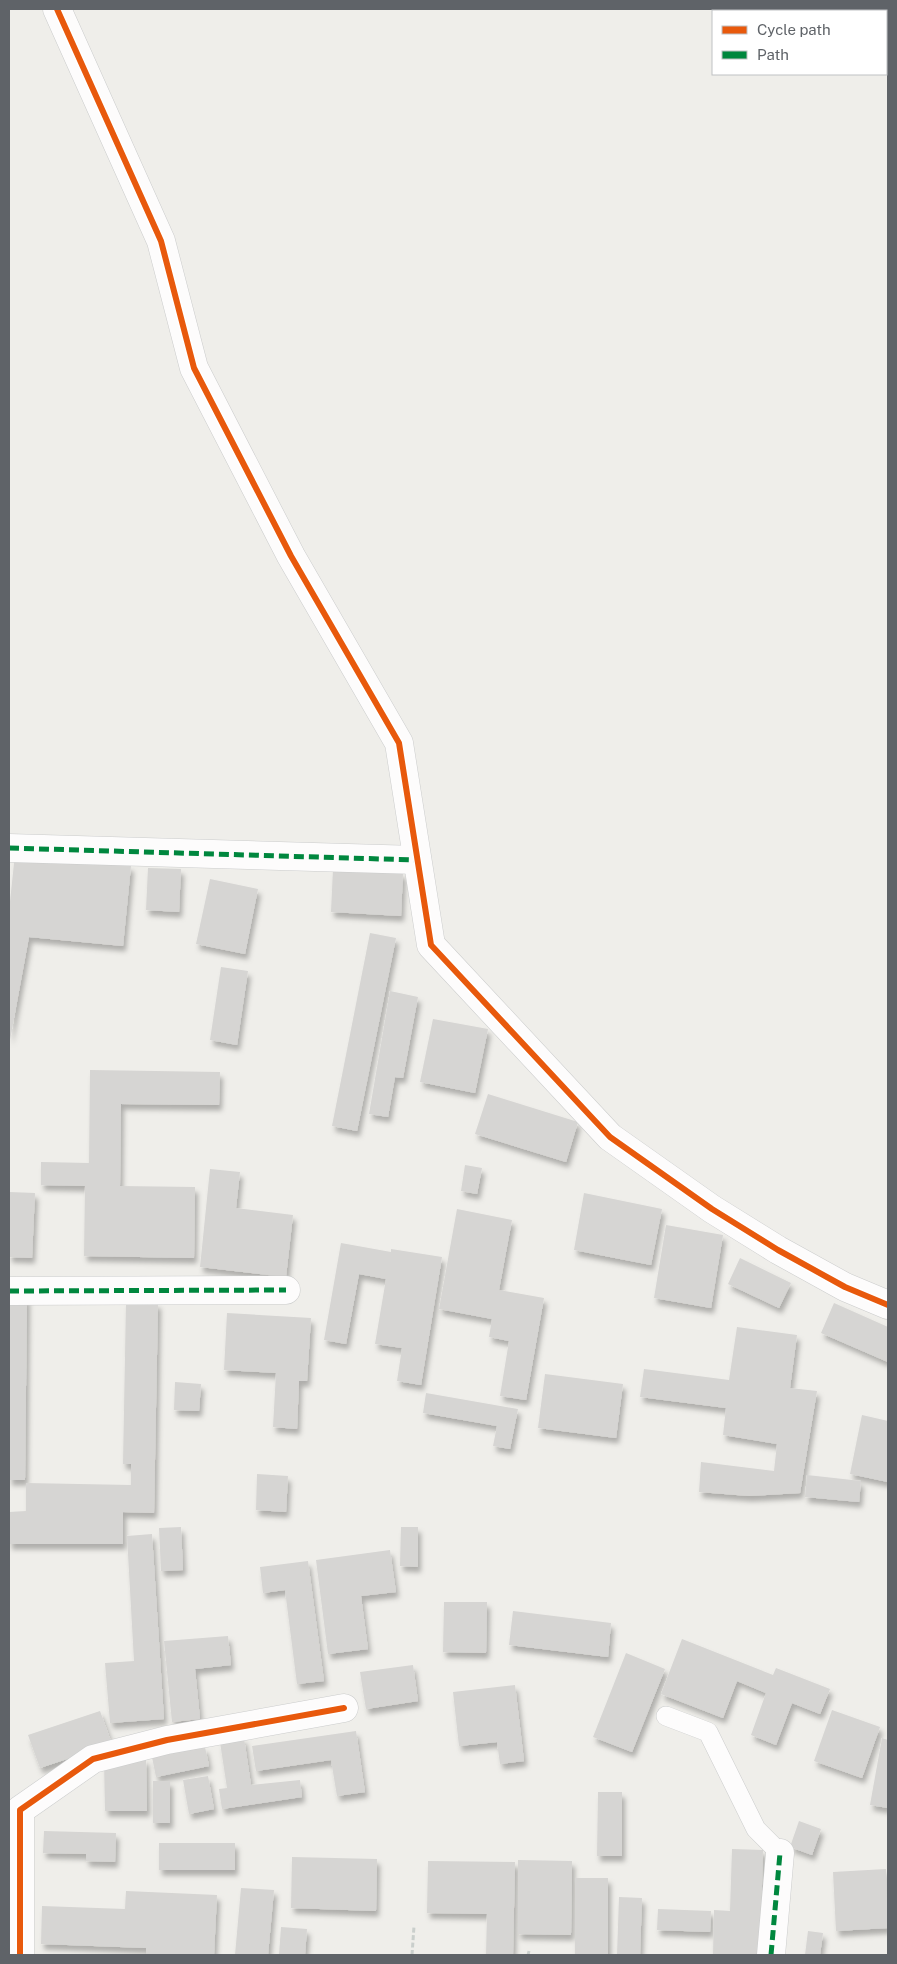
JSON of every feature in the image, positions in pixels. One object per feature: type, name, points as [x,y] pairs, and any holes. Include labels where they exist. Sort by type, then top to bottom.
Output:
[{"type":"street","points":[[57,9],[161,241],[194,368],[292,556],[399,743],[431,945],[610,1138],[712,1209],[778,1250],[846,1287],[888,1306]]},
{"type":"street","points":[[9,848],[417,860]]},
{"type":"street","points":[[9,1291],[286,1290]]},
{"type":"street","points":[[20,1955],[15,1807],[93,1759],[167,1740],[344,1708]]},
{"type":"street","points":[[771,1955],[780,1853]]},
{"type":"lane","points":[[666,1716],[708,1732],[756,1829],[780,1853]]},
{"type":"path","points":[[412,1955],[414,1926]]},
{"type":"building","points":[[15,854],[131,866],[123,946],[29,937],[10,1040],[9,911]]},
{"type":"building","points":[[148,868],[181,869],[179,912],[146,910]]},
{"type":"building","points":[[333,869],[403,873],[401,916],[331,912]]},
{"type":"building","points":[[210,879],[258,889],[245,954],[196,944]]},
{"type":"building","points":[[370,933],[396,938],[357,1131],[332,1126]]},
{"type":"building","points":[[221,967],[248,971],[237,1045],[210,1040]]},
{"type":"building","points":[[390,991],[418,997],[403,1078],[395,1077],[388,1117],[369,1114]]},
{"type":"building","points":[[433,1019],[488,1029],[475,1093],[420,1082]]},
{"type":"building","points":[[90,1070],[220,1072],[219,1105],[121,1104],[120,1186],[195,1187],[194,1258],[84,1256],[85,1186],[41,1185],[41,1162],[89,1163]]},
{"type":"building","points":[[488,1094],[578,1122],[566,1162],[475,1134]]},
{"type":"building","points":[[465,1165],[482,1168],[477,1194],[461,1191]]},
{"type":"building","points":[[210,1169],[240,1172],[236,1208],[293,1215],[286,1277],[200,1267]]},
{"type":"building","points":[[9,1192],[35,1193],[32,1258],[9,1257]]},
{"type":"building","points":[[584,1193],[662,1209],[651,1265],[574,1250]]},
{"type":"building","points":[[457,1209],[512,1220],[499,1290],[544,1298],[526,1400],[500,1396],[509,1341],[489,1337],[492,1319],[439,1309]]},
{"type":"building","points":[[666,1225],[723,1235],[711,1308],[654,1298]]},
{"type":"building","points":[[341,1243],[391,1252],[391,1249],[442,1257],[421,1385],[397,1381],[402,1348],[375,1344],[386,1279],[359,1274],[346,1344],[324,1340]]},
{"type":"building","points":[[740,1258],[791,1283],[779,1308],[728,1284]]},
{"type":"building","points":[[9,1297],[27,1297],[25,1480],[9,1480]]},
{"type":"building","points":[[126,1302],[158,1303],[154,1513],[123,1512],[123,1544],[9,1544],[9,1512],[26,1511],[26,1483],[131,1485],[131,1464],[123,1464]]},
{"type":"building","points":[[834,1303],[888,1327],[888,1362],[821,1333]]},
{"type":"building","points":[[227,1313],[311,1318],[307,1381],[299,1381],[297,1429],[273,1427],[276,1373],[224,1370]]},
{"type":"building","points":[[737,1327],[797,1335],[790,1388],[817,1391],[800,1493],[749,1496],[699,1492],[701,1462],[774,1471],[777,1444],[723,1435],[726,1408],[640,1397],[644,1369],[729,1380]]},
{"type":"building","points":[[545,1374],[623,1384],[616,1438],[538,1428]]},
{"type":"building","points":[[175,1382],[201,1384],[199,1411],[174,1410]]},
{"type":"building","points":[[426,1393],[518,1409],[510,1449],[493,1446],[497,1426],[423,1413]]},
{"type":"building","points":[[862,1415],[888,1421],[888,1482],[850,1474]]},
{"type":"building","points":[[257,1474],[288,1476],[286,1512],[256,1510]]},
{"type":"building","points":[[807,1475],[861,1481],[859,1502],[805,1497]]},
{"type":"building","points":[[181,1527],[183,1570],[161,1571],[159,1528]]},
{"type":"building","points":[[401,1527],[418,1527],[418,1567],[400,1566]]},
{"type":"building","points":[[152,1534],[164,1719],[110,1723],[105,1663],[134,1661],[127,1536]]},
{"type":"building","points":[[390,1550],[396,1592],[361,1596],[368,1649],[328,1654],[316,1560]]},
{"type":"building","points":[[308,1561],[324,1681],[297,1684],[285,1590],[263,1593],[260,1567]]},
{"type":"building","points":[[444,1602],[487,1602],[486,1653],[443,1652]]},
{"type":"building","points":[[513,1611],[611,1623],[608,1657],[509,1645]]},
{"type":"building","points":[[228,1636],[231,1665],[195,1669],[200,1719],[172,1722],[164,1641]]},
{"type":"building","points":[[682,1639],[773,1675],[776,1668],[830,1689],[820,1714],[792,1703],[776,1745],[751,1735],[766,1693],[737,1681],[723,1718],[661,1694]]},
{"type":"building","points":[[626,1653],[665,1669],[632,1752],[593,1737]]},
{"type":"building","points":[[413,1665],[418,1701],[366,1709],[360,1672]]},
{"type":"building","points":[[515,1685],[524,1761],[500,1764],[497,1742],[459,1746],[453,1692]]},
{"type":"building","points":[[832,1710],[880,1727],[862,1778],[814,1761]]},
{"type":"building","points":[[100,1711],[112,1744],[40,1768],[28,1735]]},
{"type":"building","points":[[356,1731],[365,1792],[337,1796],[331,1760],[256,1771],[252,1746]]},
{"type":"building","points":[[244,1738],[251,1785],[300,1780],[302,1797],[222,1809],[219,1789],[227,1788],[220,1742]]},
{"type":"building","points":[[882,1738],[888,1740],[888,1808],[870,1805]]},
{"type":"building","points":[[205,1747],[209,1766],[156,1777],[152,1757]]},
{"type":"building","points":[[146,1759],[147,1811],[105,1811],[104,1760]]},
{"type":"building","points":[[208,1776],[214,1809],[189,1814],[183,1780]]},
{"type":"building","points":[[153,1781],[170,1781],[170,1823],[153,1823]]},
{"type":"building","points":[[598,1792],[622,1792],[622,1856],[597,1856]]},
{"type":"building","points":[[799,1821],[821,1829],[812,1855],[790,1847]]},
{"type":"building","points":[[44,1831],[116,1833],[115,1862],[86,1861],[86,1854],[43,1853]]},
{"type":"building","points":[[159,1843],[235,1843],[235,1870],[159,1870]]},
{"type":"building","points":[[732,1849],[763,1850],[760,1955],[713,1955],[714,1910],[730,1911]]},
{"type":"building","points":[[292,1857],[377,1859],[376,1911],[291,1908]]},
{"type":"building","points":[[518,1860],[572,1861],[571,1935],[518,1934]]},
{"type":"building","points":[[428,1861],[515,1862],[513,1955],[486,1955],[487,1914],[427,1913]]},
{"type":"building","points":[[886,1869],[888,1928],[836,1931],[833,1872]]},
{"type":"building","points":[[575,1878],[608,1878],[608,1955],[575,1955]]},
{"type":"building","points":[[241,1888],[274,1890],[268,1955],[235,1955]]},
{"type":"building","points":[[126,1891],[217,1895],[214,1955],[146,1955],[146,1948],[41,1944],[42,1906],[125,1909]]},
{"type":"building","points":[[619,1897],[642,1898],[640,1955],[617,1955]]},
{"type":"building","points":[[658,1909],[711,1911],[710,1932],[657,1930]]},
{"type":"building","points":[[281,1927],[307,1929],[305,1955],[279,1955]]},
{"type":"building","points":[[808,1931],[823,1933],[820,1955],[805,1955]]},
{"type":"marked path","points":[[9,848],[417,860]]},
{"type":"marked path","points":[[9,1291],[286,1290]]},
{"type":"marked path","points":[[771,1955],[780,1853]]},
{"type":"cycle path","points":[[57,9],[161,241],[194,368],[291,556],[399,743],[431,945],[610,1137],[712,1209],[778,1250],[845,1287],[888,1305]]},
{"type":"cycle path","points":[[20,1955],[20,1810],[93,1759],[167,1740],[344,1708]]}]
